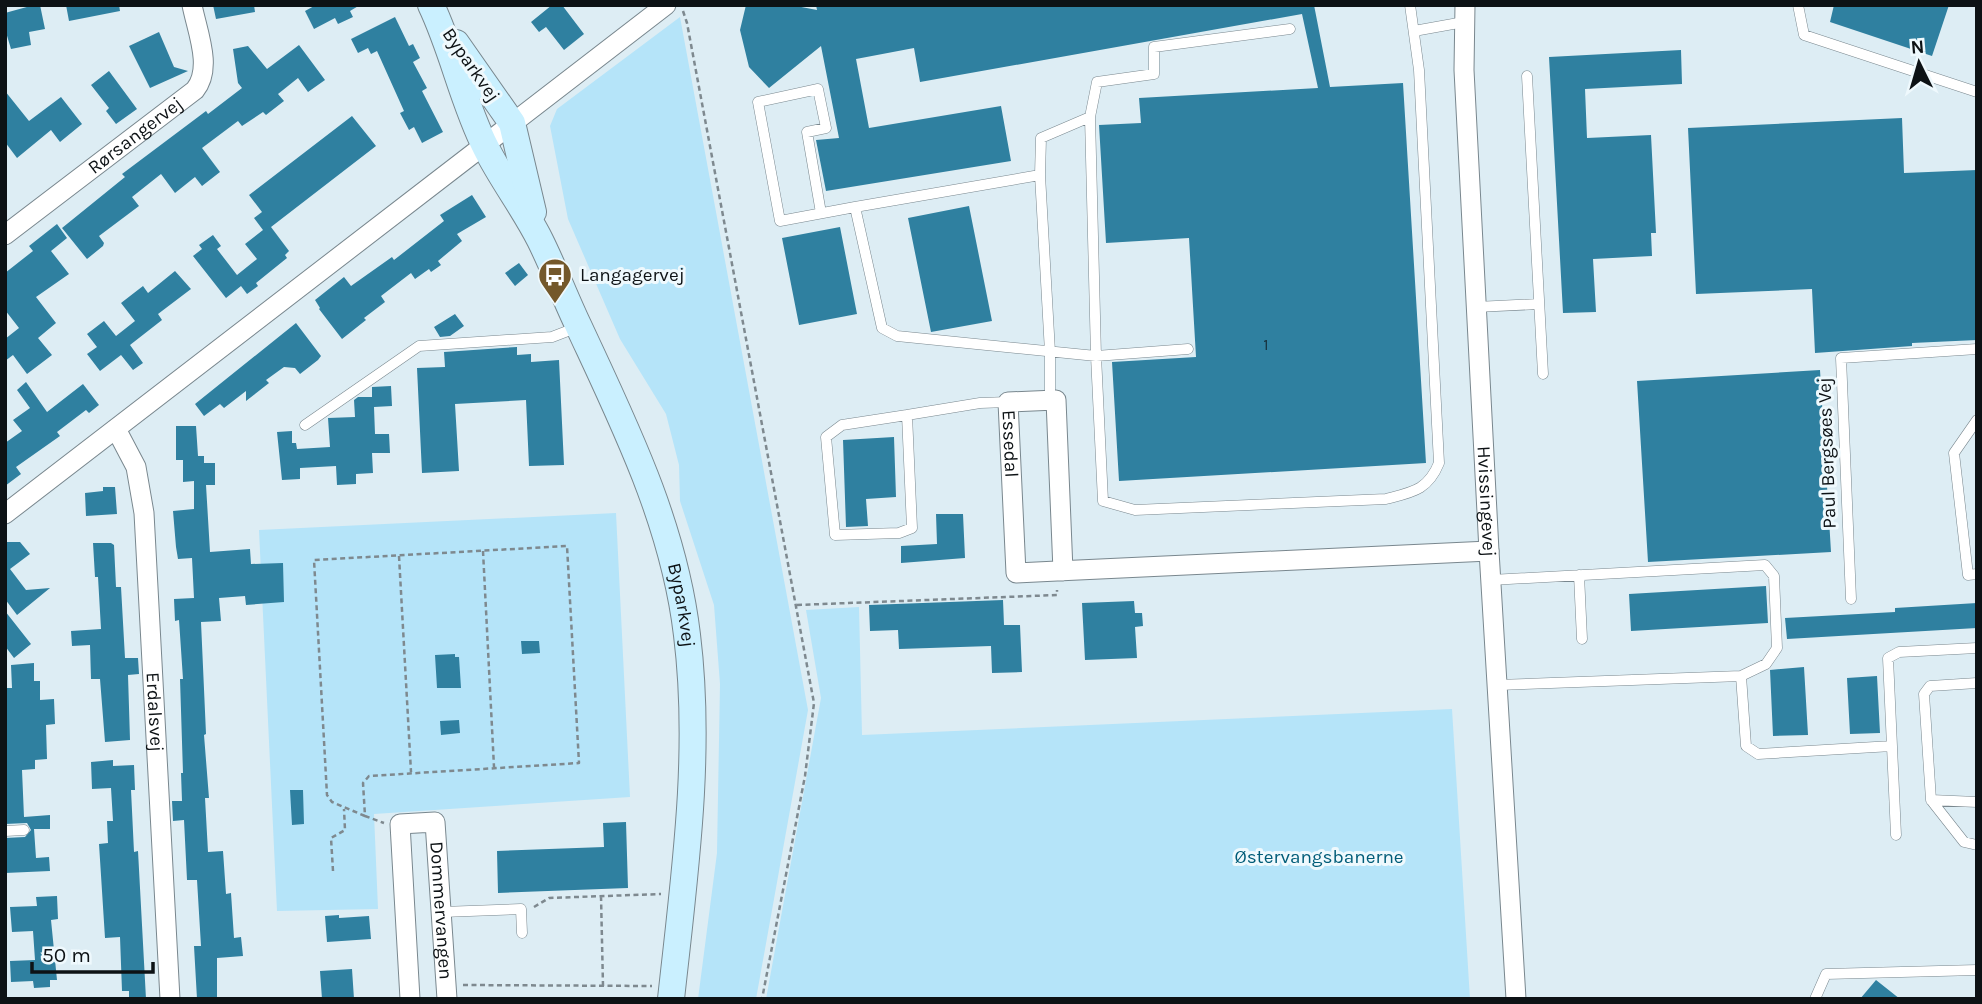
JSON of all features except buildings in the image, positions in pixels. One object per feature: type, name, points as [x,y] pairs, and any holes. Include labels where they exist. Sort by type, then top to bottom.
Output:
[{"type":"street","name":"Rørsangervej","points":[[5,235],[195,90],[203,75],[204,65],[192,5]]},
{"type":"street","points":[[5,514],[666,5]]},
{"type":"street","name":"Byparkvej","points":[[433,10],[512,123],[539,238]]},
{"type":"street","name":"Byparkvej","points":[[433,10],[485,146],[539,238],[648,477],[677,576],[687,634],[691,689],[689,822],[672,993]]},
{"type":"street","name":"Hvissingevej","points":[[1464,13],[1476,307],[1516,999]]},
{"type":"street","points":[[1050,401],[1056,400],[1060,571]]},
{"type":"street","name":"Essedal","points":[[1050,401],[1009,402],[1016,573],[1489,551]]},
{"type":"street","name":"Erdalsvej","points":[[116,429],[136,467],[144,513],[170,999]]},
{"type":"street","name":"Dommervangen","points":[[410,999],[400,824],[435,822],[447,992]]},
{"type":"lane","points":[[1290,29],[1154,47],[1154,74],[1097,82],[1090,117],[1103,501],[1135,510],[1387,499],[1418,490],[1433,478],[1440,463],[1419,70],[1410,5]]},
{"type":"lane","points":[[1798,5],[1804,35],[1977,92]]},
{"type":"lane","points":[[1414,32],[1464,13]]},
{"type":"lane","points":[[1527,76],[1543,374]]},
{"type":"lane","points":[[821,213],[807,132],[826,128],[818,89],[758,102],[780,221],[1040,174]]},
{"type":"lane","points":[[1050,401],[1050,352],[1040,174],[1041,138],[1090,117]]},
{"type":"lane","points":[[855,207],[882,328],[897,336],[1096,356],[1188,349]]},
{"type":"lane","points":[[1476,307],[1539,304]]},
{"type":"lane","points":[[305,425],[419,346],[552,337],[579,327]]},
{"type":"lane","name":"Paul Bergsøes Vej","points":[[1851,599],[1841,358],[1977,349]]},
{"type":"lane","points":[[907,415],[912,528],[900,533],[835,535],[826,437],[842,425],[980,403],[1009,402]]},
{"type":"lane","points":[[1977,420],[1954,453],[1968,575],[1977,574]]},
{"type":"lane","points":[[1491,580],[1765,565],[1774,576],[1777,648],[1766,664],[1741,676],[1497,685]]},
{"type":"lane","points":[[1579,575],[1582,639]]},
{"type":"lane","points":[[1896,835],[1888,659],[1899,652],[1977,648]]},
{"type":"lane","points":[[1741,676],[1746,746],[1758,754],[1892,746]]},
{"type":"lane","points":[[1977,683],[1930,686],[1924,694],[1931,800],[1964,842],[1977,845]]},
{"type":"lane","points":[[1931,800],[1977,802]]},
{"type":"lane","points":[[5,831],[24,830]]},
{"type":"lane","points":[[442,912],[521,909],[522,933]]},
{"type":"lane","points":[[1815,999],[1826,974],[1977,970]]},
{"type":"path","points":[[681,5],[690,37],[814,703],[805,776],[762,999]]},
{"type":"path","points":[[365,816],[365,778],[375,775],[579,764],[567,546],[314,560],[327,792],[330,800],[344,808],[365,816],[386,824],[400,824]]},
{"type":"path","points":[[483,551],[494,767]]},
{"type":"path","points":[[398,556],[411,772]]},
{"type":"path","points":[[797,605],[1057,595],[1060,571]]},
{"type":"path","points":[[333,871],[331,838],[345,830],[344,808]]},
{"type":"path","points":[[521,909],[534,908],[549,898],[682,893]]},
{"type":"path","points":[[601,896],[603,986]]},
{"type":"path","points":[[447,992],[603,986],[672,993]]},
{"type":"green space","points":[[680,17],[808,710],[756,999],[698,999],[717,853],[720,684],[714,605],[680,501],[679,465],[666,414],[620,339],[568,219],[550,126],[557,109]]},
{"type":"green space","points":[[616,513],[630,797],[374,814],[378,909],[277,911],[259,530]]},
{"type":"green space","name":"Østervangsbanerne","points":[[859,607],[862,735],[1452,709],[1470,999],[766,999],[821,698],[806,610]]},
{"type":"place","name":"Langagervej","points":[[555,305]]}]
